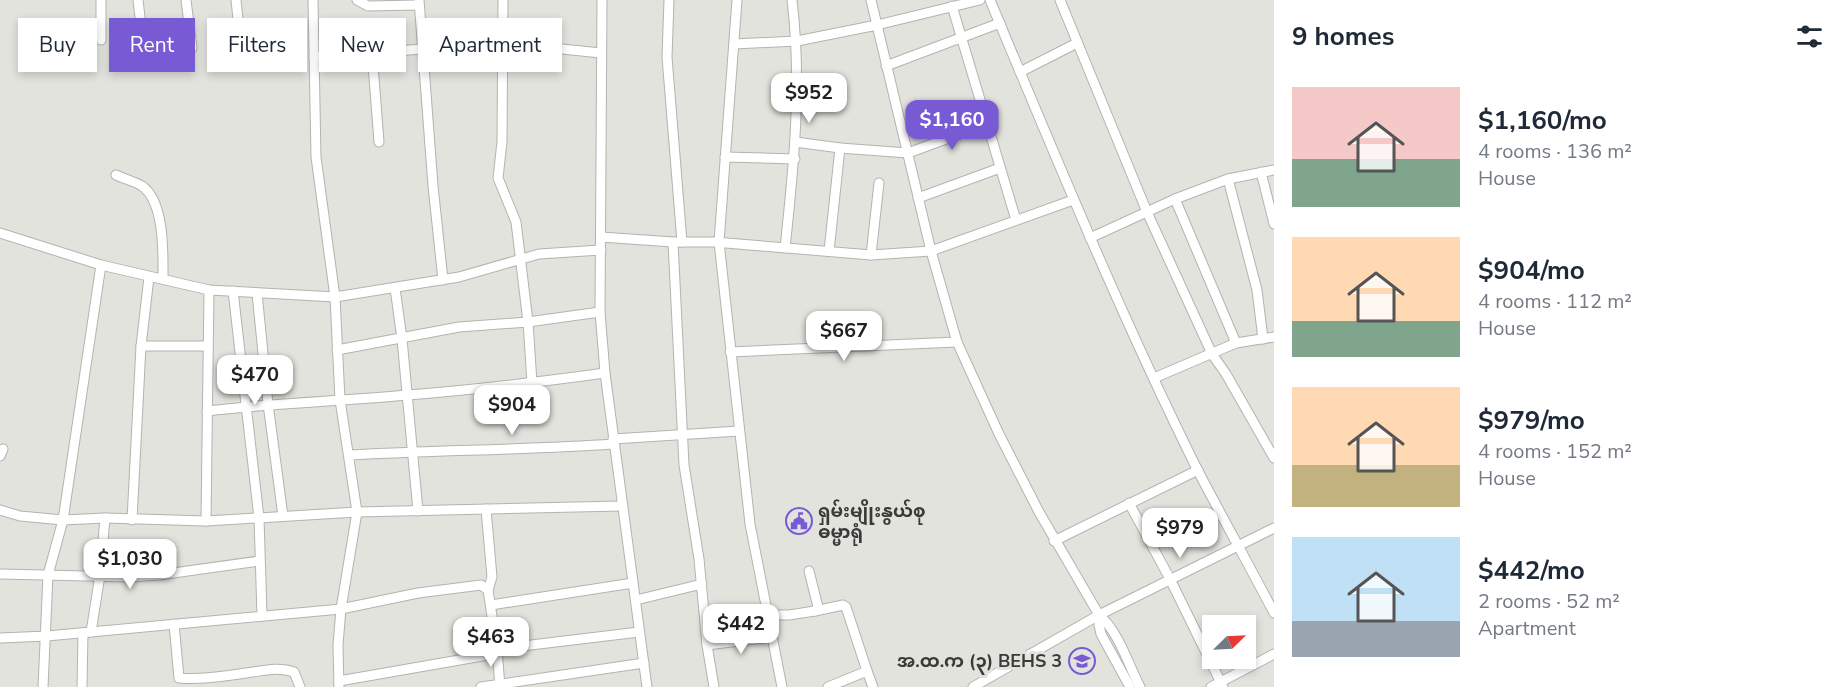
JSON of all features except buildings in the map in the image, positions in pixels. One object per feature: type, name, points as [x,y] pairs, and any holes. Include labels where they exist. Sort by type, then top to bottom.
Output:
[{"type":"street","points":[[101,0],[101,40]]},
{"type":"street","points":[[138,0],[140,18]]},
{"type":"street","points":[[186,0],[188,18]]},
{"type":"street","points":[[236,0],[238,18]]},
{"type":"street","points":[[314,0],[316,157],[335,297],[340,400],[357,512],[341,609],[338,645],[339,684],[488,655],[497,649],[639,632]]},
{"type":"street","points":[[357,0],[368,6],[419,2],[421,18]]},
{"type":"street","points":[[502,0],[502,18]]},
{"type":"street","points":[[602,0],[600,312],[604,373],[647,687]]},
{"type":"street","points":[[669,0],[667,57],[678,242],[682,436],[714,687]]},
{"type":"street","points":[[737,0],[719,242],[750,524],[782,687]]},
{"type":"street","points":[[785,248],[795,159],[797,41],[792,0]]},
{"type":"street","points":[[871,0],[930,250],[957,342],[999,434],[1054,541],[1099,615],[1112,631],[1140,687]]},
{"type":"street","points":[[930,0],[934,10]]},
{"type":"street","points":[[734,44],[797,41],[877,25],[980,0]]},
{"type":"street","points":[[990,0],[1073,200],[1154,378],[1198,470],[1274,613]]},
{"type":"street","points":[[1060,0],[1148,212],[1212,354],[1274,458]]},
{"type":"street","points":[[952,6],[1016,220]]},
{"type":"street","points":[[886,66],[999,23]]},
{"type":"street","points":[[1020,72],[1077,43]]},
{"type":"street","points":[[562,48],[601,52]]},
{"type":"street","points":[[314,57],[319,57]]},
{"type":"street","points":[[374,72],[379,142]]},
{"type":"street","points":[[426,72],[433,186],[443,280]]},
{"type":"street","points":[[501,72],[502,142],[498,178],[516,222],[522,257],[532,383]]},
{"type":"street","points":[[795,142],[908,153],[987,124]]},
{"type":"street","points":[[829,251],[840,148]]},
{"type":"street","points":[[725,157],[795,159]]},
{"type":"street","points":[[918,198],[1000,168]]},
{"type":"street","points":[[1090,238],[1228,179],[1274,170]]},
{"type":"street","points":[[1261,172],[1274,224]]},
{"type":"street","points":[[116,175],[143,187],[156,207],[161,232],[163,279]]},
{"type":"street","points":[[1228,179],[1257,290],[1263,339]]},
{"type":"street","points":[[871,255],[879,183]]},
{"type":"street","points":[[601,237],[719,242],[871,255],[930,250],[1073,200]]},
{"type":"street","points":[[1176,200],[1236,343]]},
{"type":"street","points":[[0,233],[101,265],[149,278],[209,290],[335,297],[459,277],[522,257],[601,250]]},
{"type":"street","points":[[43,687],[48,575],[63,520],[101,265]]},
{"type":"street","points":[[132,520],[141,346],[149,278]]},
{"type":"street","points":[[394,288],[402,339],[418,511]]},
{"type":"street","points":[[206,520],[209,290]]},
{"type":"street","points":[[233,291],[259,518],[262,616]]},
{"type":"street","points":[[257,293],[268,404],[284,516]]},
{"type":"street","points":[[337,350],[459,327],[528,322],[600,312]]},
{"type":"street","points":[[1154,378],[1236,343],[1274,337]]},
{"type":"street","points":[[730,352],[957,342]]},
{"type":"street","points":[[141,346],[208,346]]},
{"type":"street","points":[[207,411],[268,404],[408,396],[604,373]]},
{"type":"street","points":[[350,455],[412,451],[536,449],[739,430]]},
{"type":"street","points":[[1054,541],[1198,470]]},
{"type":"street","points":[[1129,503],[1170,579],[1222,685]]},
{"type":"street","points":[[0,510],[20,516],[63,520],[105,518],[206,520],[357,512],[621,506]]},
{"type":"street","points":[[486,509],[492,578],[488,590],[500,686]]},
{"type":"street","points":[[82,687],[87,632],[100,575],[105,518]]},
{"type":"street","points":[[973,687],[1099,615],[1274,528]]},
{"type":"street","points":[[0,574],[159,575],[259,561]]},
{"type":"street","points":[[809,570],[818,607],[815,611]]},
{"type":"street","points":[[491,605],[633,583]]},
{"type":"street","points":[[1,640],[341,609],[441,590],[481,585],[488,590]]},
{"type":"street","points":[[636,600],[702,585]]},
{"type":"street","points":[[768,615],[789,615],[843,605],[846,607],[873,687]]},
{"type":"street","points":[[1099,615],[1101,634],[1130,687]]},
{"type":"street","points":[[174,624],[179,678],[227,676],[280,668],[294,672],[300,687]]},
{"type":"street","points":[[707,645],[772,637]]},
{"type":"street","points":[[1211,687],[1222,685],[1274,654]]},
{"type":"street","points":[[481,687],[644,663]]},
{"type":"street","points":[[828,687],[867,671]]},
{"type":"place","name":"ရှမ်းမျိုးနွယ်စု ဓမ္မာရုံ","points":[[799,521]]},
{"type":"place","name":"အ.ထ.က (၃) BEHS 3","points":[[1082,661]]}]
